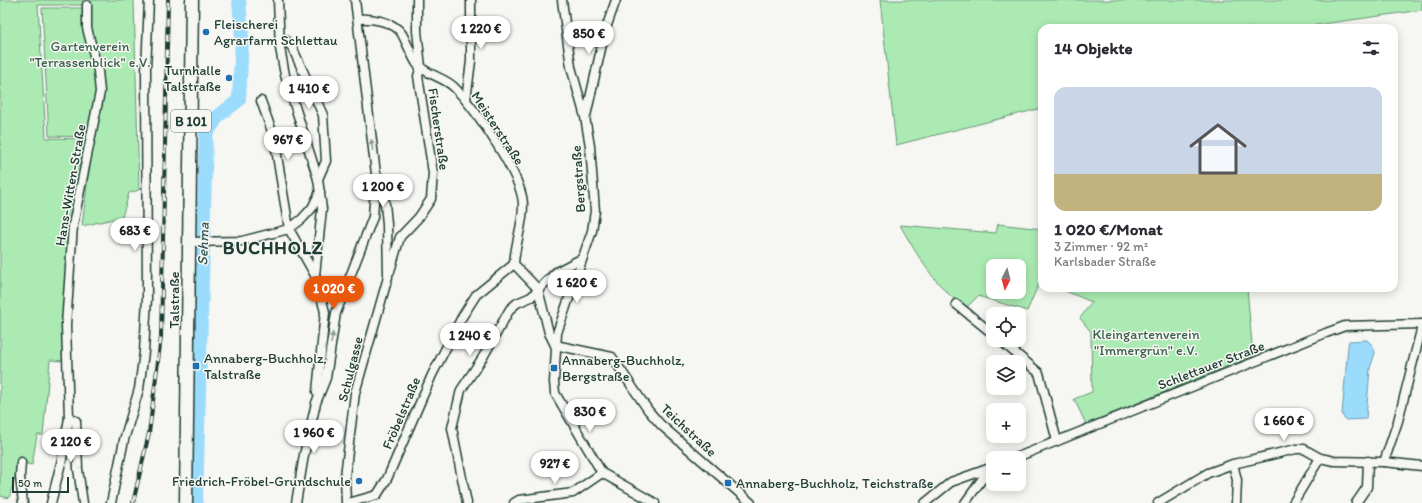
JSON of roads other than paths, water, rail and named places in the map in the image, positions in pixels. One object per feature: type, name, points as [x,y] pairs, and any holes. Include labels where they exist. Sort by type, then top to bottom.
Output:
[{"type":"main road","name":"Talstraße","points":[[186,503],[192,242],[192,0]]},
{"type":"street","points":[[111,503],[124,440],[139,389],[144,352],[147,298],[146,70],[149,0]]},
{"type":"street","points":[[278,0],[280,39],[285,75],[318,179],[320,192],[322,210],[315,275]]},
{"type":"street","name":"Fischerstraße","points":[[388,277],[400,237],[420,217],[431,199],[433,173],[418,76],[421,68],[417,31],[417,0]]},
{"type":"street","points":[[466,100],[471,61],[471,0]]},
{"type":"street","name":"Bergstraße","points":[[562,0],[572,67],[585,117],[590,146],[595,211],[592,231],[556,333],[555,393],[602,473],[654,503]]},
{"type":"street","points":[[585,117],[605,31],[616,0]]},
{"type":"street","points":[[316,403],[326,378],[336,313],[372,217],[376,174],[358,18],[354,1]]},
{"type":"street","name":"Hans-Witten-Straße","points":[[51,503],[62,459],[69,418],[66,325],[73,225],[100,92],[98,71],[87,28],[87,5]]},
{"type":"street","name":"Meisterstraße","points":[[358,18],[378,20],[392,25],[401,32],[417,64],[421,68],[453,86],[466,100],[510,166],[521,190],[523,203],[514,264]]},
{"type":"street","points":[[280,39],[284,39],[292,47],[323,115],[326,161],[318,179]]},
{"type":"street","points":[[261,101],[274,137],[289,229],[315,275],[325,312],[316,403],[304,455],[296,503]]},
{"type":"street","name":"Schulgasse","points":[[347,503],[345,476],[355,393],[388,277],[383,183],[376,174]]},
{"type":"street","points":[[192,242],[211,243],[242,241],[289,229],[302,219],[312,208],[320,192]]},
{"type":"street","points":[[467,503],[452,428],[461,390],[483,357],[510,310],[517,303],[530,297],[556,272],[581,259]]},
{"type":"street","points":[[514,264],[538,289],[550,333],[555,345]]},
{"type":"street","name":"Fröbelstraße","points":[[347,503],[377,495],[387,479],[437,362],[462,316],[476,295],[514,264]]},
{"type":"street","points":[[956,304],[986,328]]},
{"type":"street","points":[[1384,462],[1398,421],[1422,325]]},
{"type":"street","name":"Schlettauer Straße","points":[[1026,454],[1162,397],[1345,326],[1422,325]]},
{"type":"street","name":"Teichstraße","points":[[555,345],[612,357],[648,410],[661,425],[751,503]]},
{"type":"street","points":[[1008,347],[1039,373],[1057,441]]},
{"type":"street","name":"Hans-Witten-Straße","points":[[69,418],[76,421],[78,469],[84,503]]},
{"type":"street","points":[[1158,503],[1208,473],[1233,464],[1296,449],[1304,449],[1320,458],[1334,461],[1368,461],[1422,466]]},
{"type":"street","points":[[1293,503],[1320,458]]},
{"type":"street","points":[[1356,503],[1367,487],[1368,461]]},
{"type":"street","points":[[21,462],[20,477],[23,503]]},
{"type":"street","points":[[1233,464],[1237,480],[1236,503]]},
{"type":"street","points":[[924,503],[951,482],[986,470]]},
{"type":"street","points":[[514,503],[519,500],[573,493],[602,473]]},
{"type":"street","points":[[964,503],[986,474]]},
{"type":"water","points":[[1367,340],[1373,346],[1375,353],[1370,368],[1366,419],[1345,420],[1342,414],[1349,341]]},
{"type":"waterway","name":"Sehma","points":[[196,503],[206,134],[218,116],[239,100],[242,38],[239,0]]},
{"type":"railway","points":[[133,503],[149,433],[161,337],[168,0]]},
{"type":"place","name":"Fleischerei Agrarfarm Schlettau","points":[[206,32]]},
{"type":"place","name":"Turnhalle Talstraße","points":[[229,78]]},
{"type":"place","name":"Annaberg-Buchholz, Talstraße","points":[[196,366]]},
{"type":"place","name":"Annaberg-Buchholz, Bergstraße","points":[[554,368]]},
{"type":"place","name":"Friedrich-Fröbel-Grundschule","points":[[359,481]]},
{"type":"place","name":"Annaberg-Buchholz, Teichstraße","points":[[728,483]]},
{"type":"district","name":"BUCHHOLZ","points":[[273,248]]},
{"type":"park label","name":"Gartenverein \"Terrassenblick\" e.V.","points":[[90,54]]},
{"type":"park label","name":"Kleingartenverein \"Immergrün\" e.V.","points":[[1146,342]]}]
